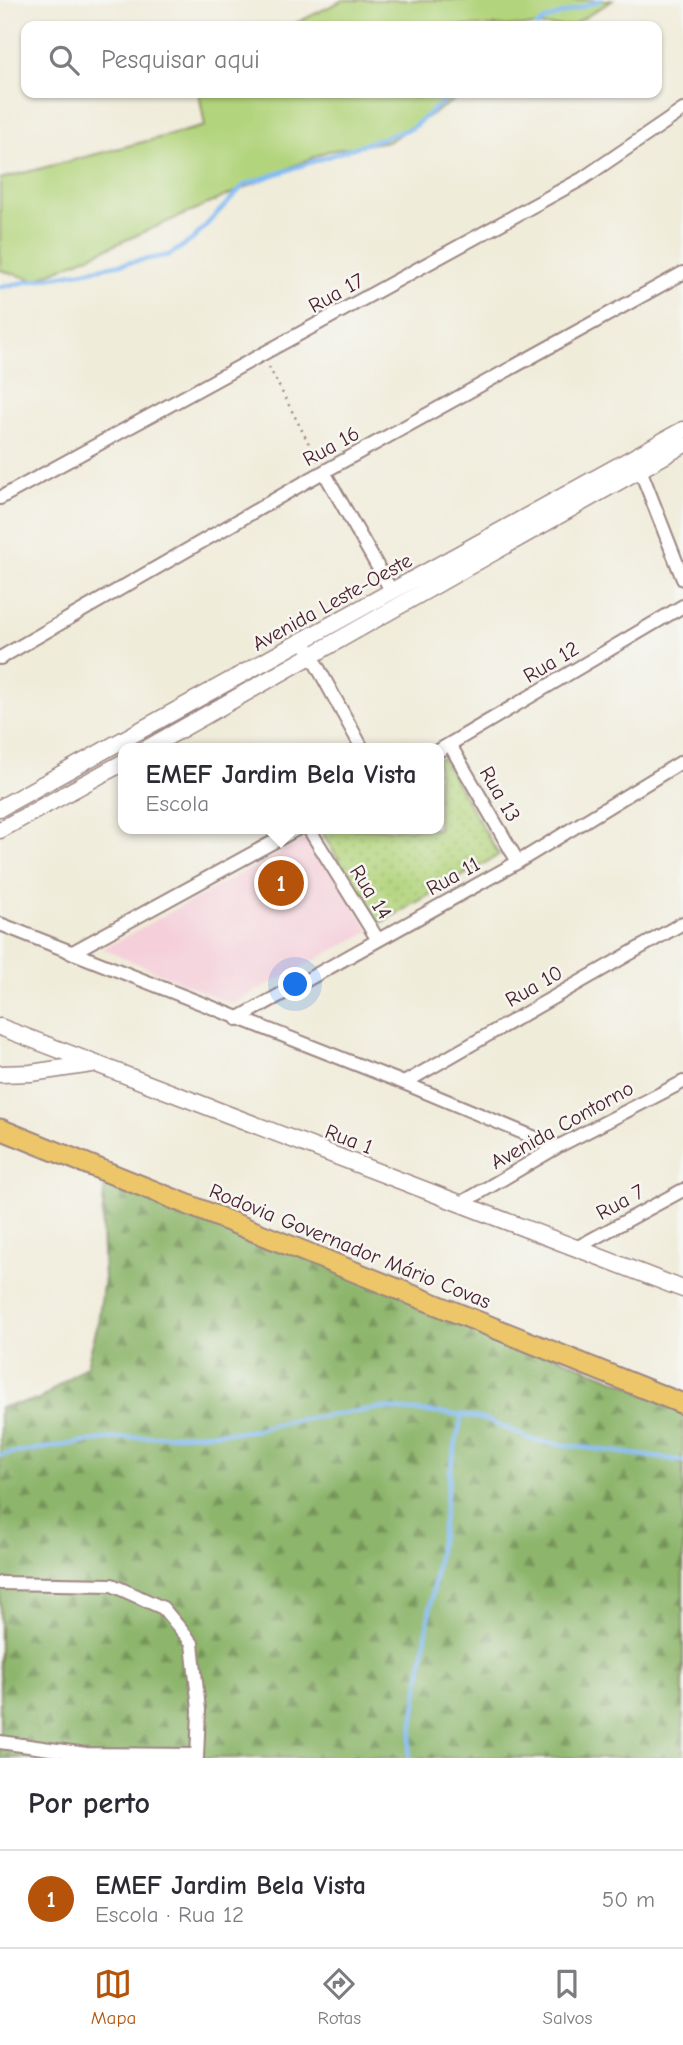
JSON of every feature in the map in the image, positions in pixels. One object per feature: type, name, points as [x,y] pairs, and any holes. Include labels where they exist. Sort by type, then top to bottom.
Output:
[{"type":"main road","name":"Rodovia Governador Mário Covas","points":[[3,1128],[48,1149],[683,1404]]},
{"type":"street","name":"Rua 17","points":[[0,498],[582,179],[683,110]]},
{"type":"street","name":"Rua 16","points":[[0,657],[324,472],[683,273]]},
{"type":"street","name":"Avenida Leste-Oeste","points":[[157,743],[313,657],[638,463],[683,430]]},
{"type":"street","name":"Avenida Leste-Oeste","points":[[119,743],[392,592],[638,463],[683,445]]},
{"type":"street","points":[[638,463],[683,579]]},
{"type":"street","points":[[324,472],[392,592]]},
{"type":"street","name":"Rua 12","points":[[444,748],[683,606]]},
{"type":"street","points":[[304,642],[359,743]]},
{"type":"street","name":"Avenida Leste-Oeste","points":[[0,808],[118,744]]},
{"type":"street","name":"Rua 13","points":[[444,748],[518,862]]},
{"type":"street","name":"Rua 11","points":[[237,1019],[518,862],[683,761]]},
{"type":"street","points":[[0,830],[118,765]]},
{"type":"street","points":[[71,953],[288,834]]},
{"type":"street","name":"Rua 14","points":[[312,834],[378,940]]},
{"type":"street","name":"Rua 10","points":[[404,1083],[683,923]]},
{"type":"street","points":[[0,924],[404,1083],[557,1147]]},
{"type":"street","name":"Rua 1","points":[[0,1027],[683,1289]]},
{"type":"street","points":[[0,1074],[31,1073],[94,1063]]},
{"type":"street","name":"Avenida Contorno","points":[[460,1204],[557,1147],[683,1082]]},
{"type":"street","name":"Rua 7","points":[[576,1248],[683,1190]]},
{"type":"street","points":[[0,1583],[112,1585],[163,1608],[192,1643],[199,1710],[197,1756],[86,1754],[0,1742]]},
{"type":"path","points":[[263,355],[324,472]]},
{"type":"shaded area","points":[[310,836],[370,931],[232,1004],[103,949]]},
{"type":"green space","points":[[343,0],[613,0],[579,21],[300,21]]},
{"type":"green space","points":[[200,98],[457,98],[389,141],[328,151],[35,280],[0,270],[0,179],[205,126]]},
{"type":"green space","points":[[444,761],[499,855],[377,925],[323,834],[444,834]]},
{"type":"green space","points":[[105,1174],[683,1407],[683,1758],[0,1758],[0,1407],[39,1400],[87,1365],[98,1323],[104,1278],[102,1227]]},
{"type":"waterway","points":[[544,21],[601,0]]},
{"type":"waterway","points":[[0,287],[169,255],[192,240],[244,185],[412,128],[447,98]]},
{"type":"waterway","points":[[0,1455],[105,1439],[250,1431],[284,1422],[380,1408],[462,1415],[486,1420],[536,1441],[683,1461]]},
{"type":"waterway","points":[[408,1758],[451,1467],[462,1415]]},
{"type":"place","name":"EMEF Jardim Bela Vista","points":[[281,883]]}]
